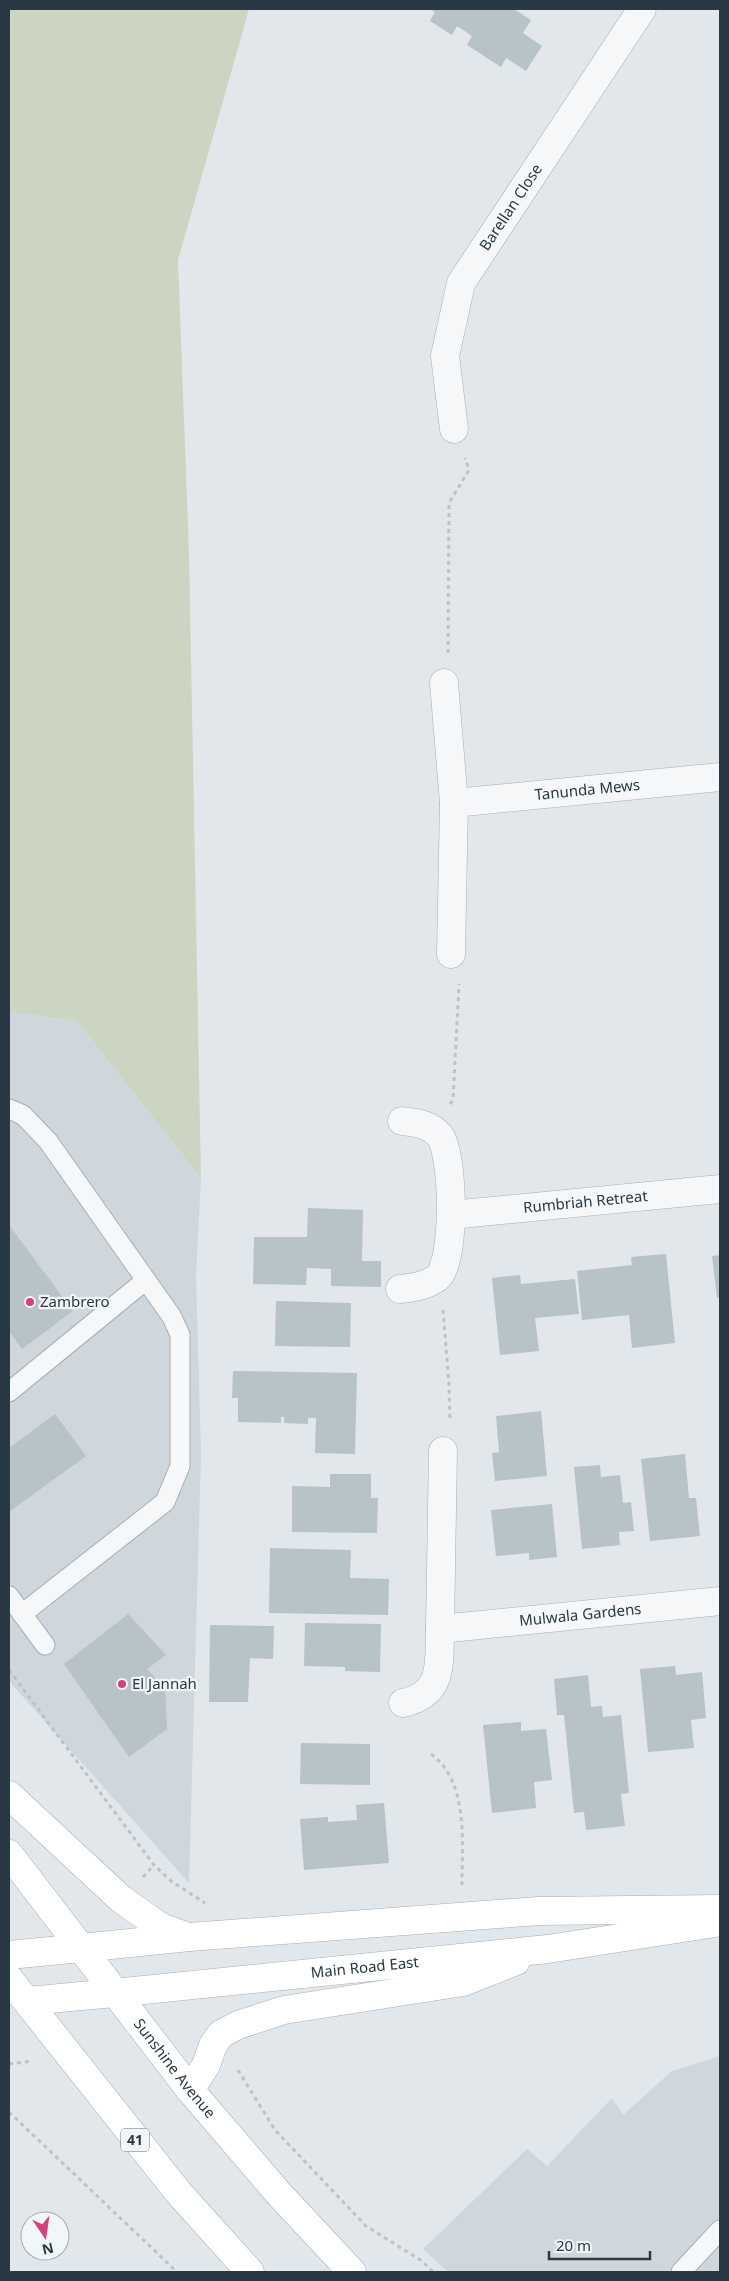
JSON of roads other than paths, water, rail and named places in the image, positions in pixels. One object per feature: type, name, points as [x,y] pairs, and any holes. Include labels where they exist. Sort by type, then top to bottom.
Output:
[{"type":"main road","points":[[9,1795],[121,1899],[158,1926],[190,1937]]},
{"type":"main road","name":"Sunshine Avenue","points":[[9,1854],[190,2090],[280,2195],[352,2272]]},
{"type":"main road","points":[[9,1955],[190,1937],[539,1911],[720,1909]]},
{"type":"main road","name":"Main Road East","points":[[18,2002],[178,1988],[548,1949],[720,1922]]},
{"type":"main road","points":[[190,2090],[206,2065],[213,2045],[222,2034],[238,2025],[284,2010],[463,1982],[548,1949]]},
{"type":"main road","name":"41","points":[[9,1979],[18,2002],[67,2054],[178,2192],[250,2272]]},
{"type":"street","name":"Barellan Close","points":[[454,428],[445,356],[461,283],[642,9]]},
{"type":"street","points":[[444,683],[454,803],[451,954]]},
{"type":"street","name":"Tanunda Mews","points":[[454,803],[720,778]]},
{"type":"street","points":[[400,1288],[425,1285],[438,1278],[445,1265],[451,1215],[450,1169],[446,1146],[438,1135],[414,1123]]},
{"type":"street","name":"Rumbriah Retreat","points":[[451,1215],[720,1189]]},
{"type":"street","points":[[403,1703],[417,1700],[430,1690],[438,1670],[443,1451]]},
{"type":"street","name":"Mulwala Gardens","points":[[440,1629],[720,1601]]},
{"type":"lane","points":[[9,1109],[23,1115],[48,1141],[172,1317],[180,1335],[180,1466],[166,1502],[22,1614]]},
{"type":"lane","points":[[9,1392],[146,1280]]},
{"type":"lane","points":[[9,1596],[45,1645]]},
{"type":"lane","points":[[680,2272],[720,2230]]},
{"type":"place","name":"Zambrero","points":[[30,1302]]},
{"type":"place","name":"El Jannah","points":[[122,1684]]}]
